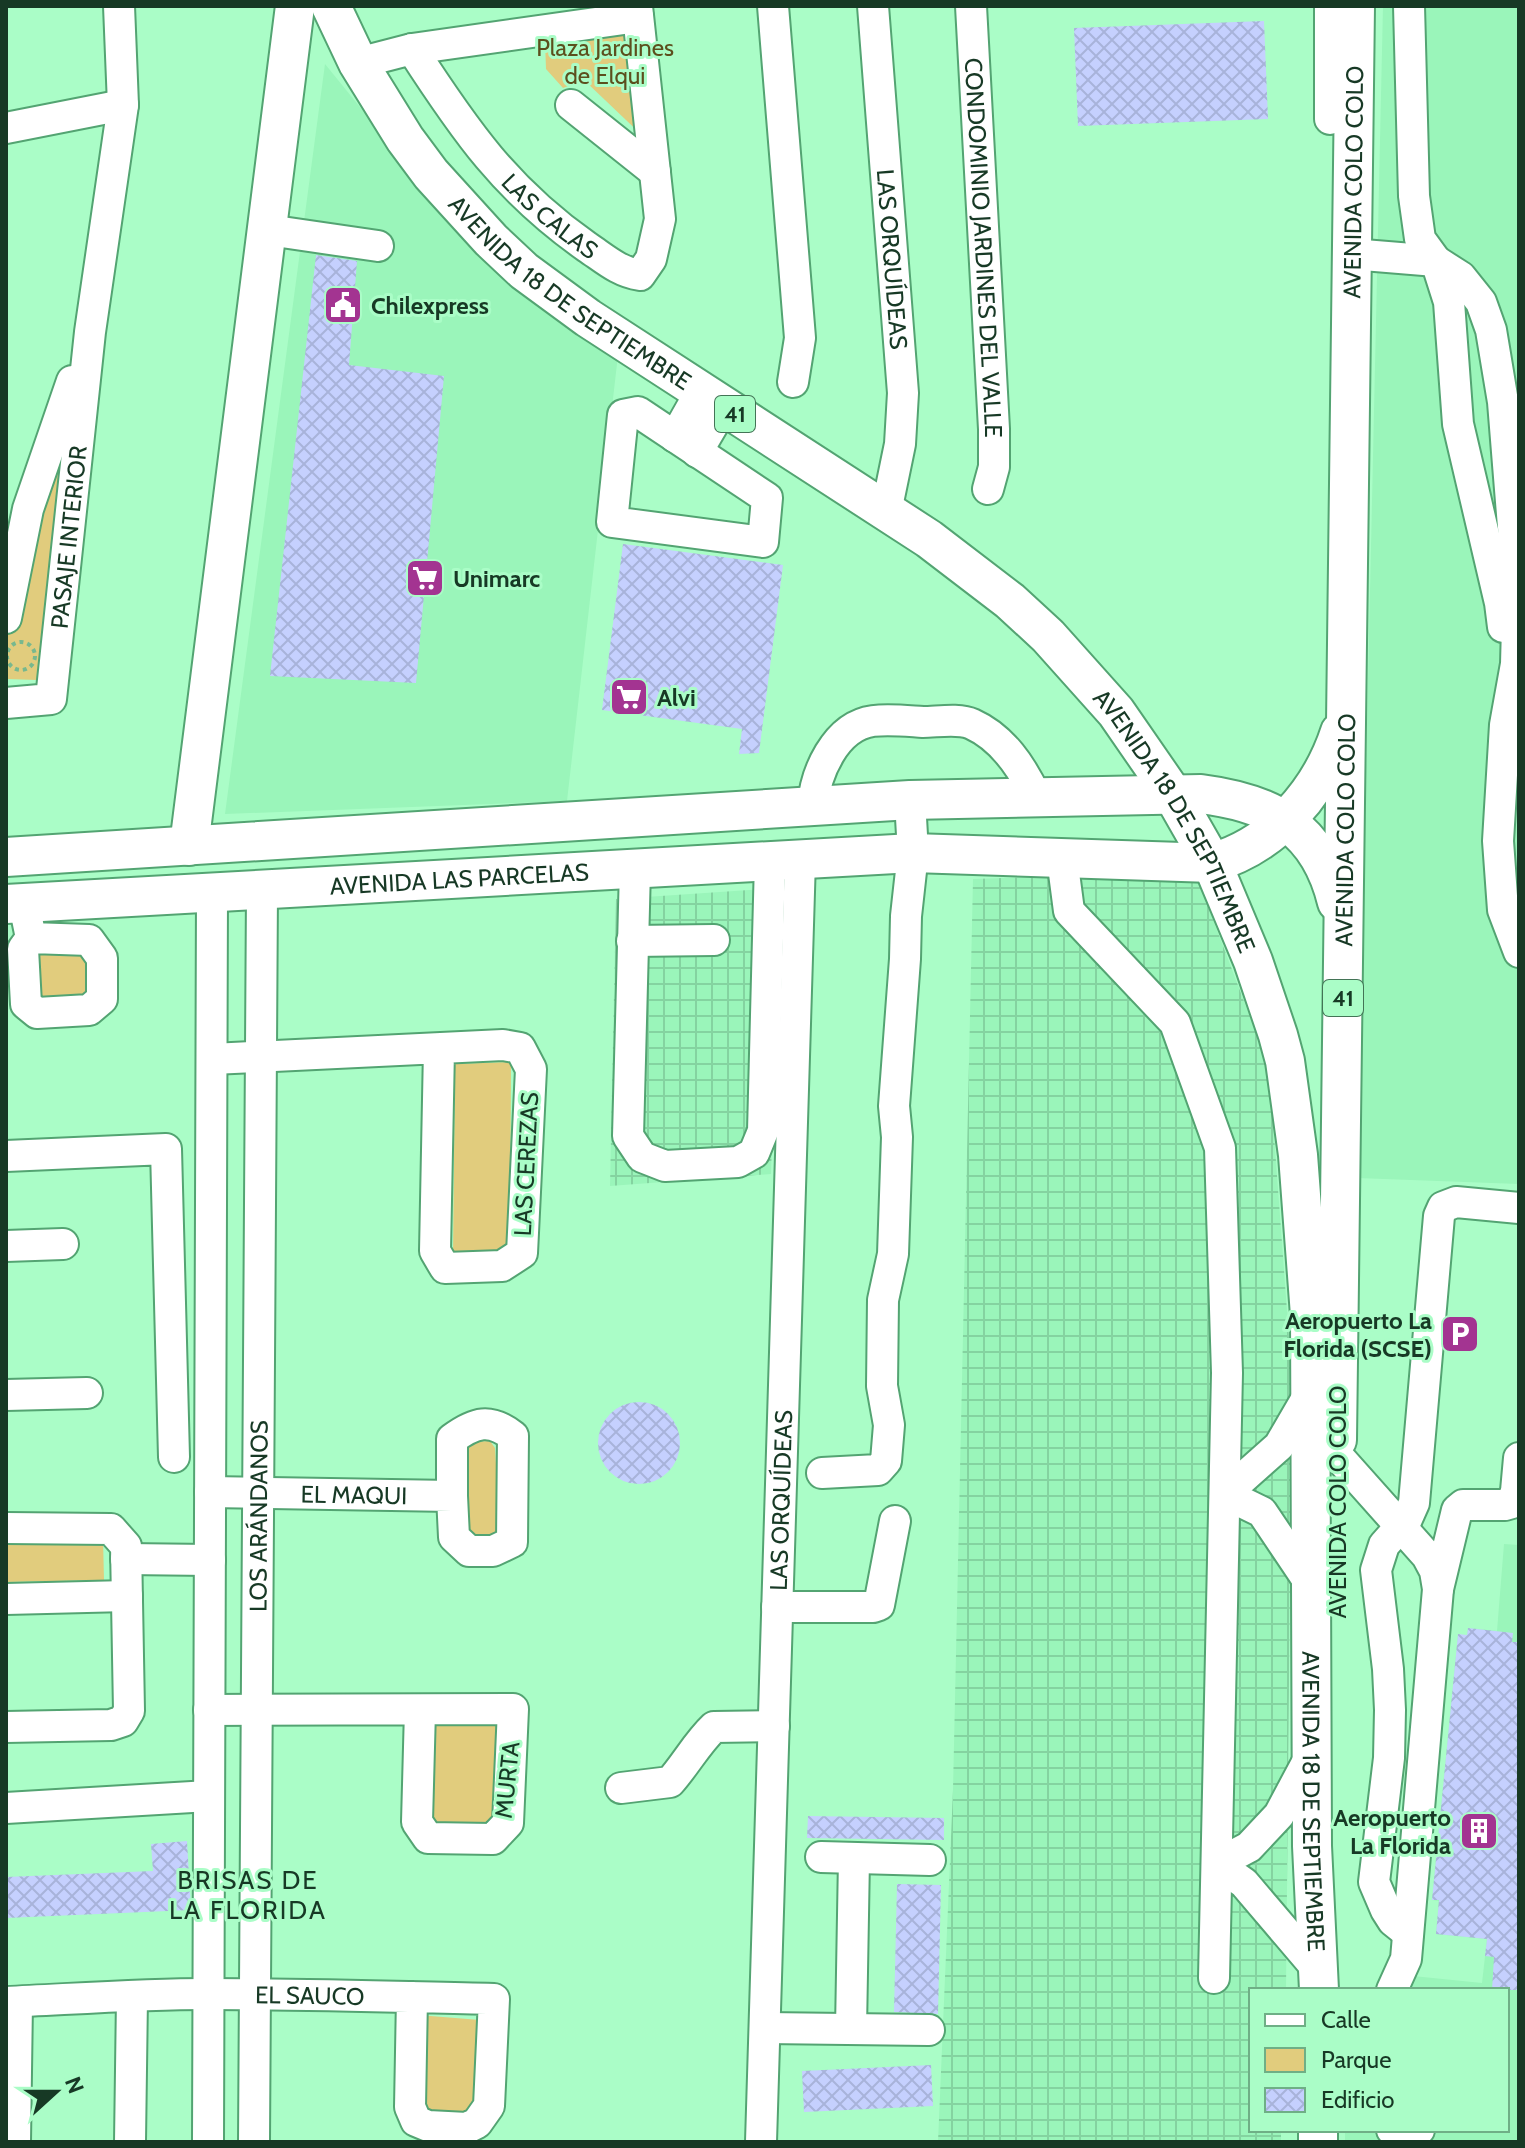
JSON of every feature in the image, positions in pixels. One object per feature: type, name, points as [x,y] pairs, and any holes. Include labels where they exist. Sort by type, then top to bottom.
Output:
[{"type":"main road","points":[[212,894],[189,846],[295,6]]},
{"type":"main road","name":"AVENIDA 18 DE SEPTIEMBRE","points":[[331,6],[358,63],[389,114],[431,174],[491,240],[524,271],[588,318],[971,569],[1038,627],[1091,683],[1146,753],[1212,863],[1262,986],[1285,1061],[1305,1238],[1310,1315],[1312,1753],[1320,1983]]},
{"type":"main road","name":"AVENIDA COLO COLO","points":[[1320,1983],[1335,1843],[1355,6]]},
{"type":"main road","name":"AVENIDA LAS PARCELAS","points":[[21,915],[212,894],[913,853],[1212,863],[1248,849],[1285,820],[1317,781],[1335,747],[1348,678]]},
{"type":"main road","points":[[1114,795],[1139,776],[1146,753]]},
{"type":"main road","name":"AVENIDA LAS PARCELAS","points":[[6,857],[910,800],[1172,793],[1237,799],[1261,807],[1285,820],[1310,842],[1324,864],[1339,913],[1343,956]]},
{"type":"main road","points":[[1047,797],[1062,858]]},
{"type":"street","name":"PASAJE INTERIOR","points":[[6,703],[51,699],[90,332],[123,105],[119,6]]},
{"type":"street","points":[[773,6],[800,338],[793,382]]},
{"type":"street","name":"LAS ORQUÍDEAS","points":[[873,6],[903,393],[900,444],[886,512]]},
{"type":"street","name":"CONDOMINIO JARDINES DEL VALLE","points":[[971,6],[994,429],[994,467],[988,489]]},
{"type":"street","name":"AVENIDA COLO COLO","points":[[1330,6],[1330,119]]},
{"type":"street","points":[[1409,6],[1414,196],[1420,239],[1436,261],[1449,302],[1458,424],[1500,603],[1507,658],[1498,841],[1509,863],[1503,910],[1519,952]]},
{"type":"street","points":[[358,63],[412,49],[637,11]]},
{"type":"street","name":"LAS CALAS","points":[[412,49],[452,111],[499,173],[548,220],[623,272],[640,275],[651,259],[660,219],[637,11]]},
{"type":"street","points":[[6,128],[123,105]]},
{"type":"street","points":[[571,105],[655,172]]},
{"type":"street","points":[[268,230],[378,246]]},
{"type":"street","points":[[1351,254],[1436,261],[1461,277],[1481,302],[1491,330],[1513,470],[1518,589],[1517,665],[1505,725],[1511,753],[1519,765]]},
{"type":"street","name":"PASAJE INTERIOR","points":[[6,618],[28,509],[90,332]]},
{"type":"street","points":[[686,444],[712,399]]},
{"type":"street","points":[[638,412],[686,444],[767,498],[763,542],[612,522],[623,415],[638,412]]},
{"type":"street","points":[[813,806],[814,787],[823,765],[840,740],[871,721],[969,722],[998,740],[1047,797]]},
{"type":"street","points":[[822,1473],[878,1470],[886,1461],[889,1425],[882,1386],[883,1300],[893,1254],[897,1137],[894,1106],[913,853],[910,800]]},
{"type":"street","points":[[1062,858],[1069,911],[1175,1023],[1220,1148],[1227,1373],[1214,1978]]},
{"type":"street","points":[[635,869],[626,1119],[631,1144],[649,1161],[665,1166],[738,1162],[747,1159],[759,1146],[763,1131],[785,860]]},
{"type":"street","name":"LAS ORQUÍDEAS","points":[[761,2142],[777,1607],[785,860]]},
{"type":"street","name":"LOS ARÁNDANOS","points":[[254,2142],[262,891]]},
{"type":"street","name":"LOS ARÁNDANOS","points":[[208,2142],[212,894]]},
{"type":"street","points":[[632,941],[714,940]]},
{"type":"street","name":"LAS CEREZAS","points":[[212,1059],[503,1045],[520,1048],[531,1069],[522,1253],[502,1266],[445,1268],[435,1251],[439,1049]]},
{"type":"street","points":[[6,1156],[166,1149],[174,1457]]},
{"type":"street","points":[[1408,1933],[1393,1921],[1374,1882],[1389,1758],[1390,1710],[1376,1570],[1384,1545],[1402,1530],[1414,1503],[1439,1216],[1443,1207],[1456,1202],[1519,1208]]},
{"type":"street","points":[[6,1246],[63,1244]]},
{"type":"street","points":[[1225,1494],[1279,1446],[1311,1391]]},
{"type":"street","points":[[6,1395],[87,1393]]},
{"type":"street","points":[[1337,1455],[1427,1556],[1435,1571],[1438,1589]]},
{"type":"street","points":[[1393,1988],[1406,1959],[1438,1589],[1457,1510],[1463,1505],[1512,1503],[1519,1458]]},
{"type":"street","name":"EL MAQUI","points":[[210,1492],[452,1496]]},
{"type":"street","points":[[1225,1494],[1262,1512],[1311,1585]]},
{"type":"street","points":[[777,1607],[879,1605],[895,1521]]},
{"type":"street","points":[[6,1528],[111,1529],[126,1546],[129,1711],[123,1721],[111,1725],[6,1727]]},
{"type":"street","points":[[126,1559],[210,1560]]},
{"type":"street","points":[[6,1599],[127,1596]]},
{"type":"street","name":"MURTA","points":[[209,1710],[513,1709],[508,1823],[493,1839],[428,1838],[417,1822],[420,1710]]},
{"type":"street","points":[[621,1788],[670,1782],[714,1727],[774,1726]]},
{"type":"street","points":[[1217,1864],[1249,1847],[1279,1815],[1312,1753]]},
{"type":"street","points":[[6,1808],[209,1796]]},
{"type":"street","points":[[821,1857],[930,1860]]},
{"type":"street","points":[[851,2029],[854,1858]]},
{"type":"street","points":[[1217,1864],[1244,1883],[1320,1983]]},
{"type":"street","name":"EL SAUCO","points":[[12,2002],[208,1994],[412,1997],[494,1999],[489,2106],[477,2123],[467,2128],[428,2126],[416,2121],[410,2107],[412,1997]]},
{"type":"street","points":[[130,2142],[132,1997]]},
{"type":"street","points":[[12,2002],[15,2142]]},
{"type":"street","points":[[765,2028],[929,2030]]},
{"type":"path","points":[[17,643],[30,645],[35,653],[33,666],[20,671],[11,667],[7,658],[9,648],[17,643]]},
{"type":"shaded area","points":[[1383,6],[1519,6],[1519,1184],[1357,1178]]},
{"type":"shaded area","name":"Unimarc","points":[[325,64],[468,240],[618,355],[567,801],[225,814]]},
{"type":"shaded area","points":[[1195,872],[1269,1067],[1292,1378],[1286,1988],[1249,1988],[1249,2132],[1281,2132],[1281,2142],[938,2142],[953,1790],[973,879]]},
{"type":"shaded area","points":[[780,888],[771,1174],[610,1186],[616,899]]},
{"type":"shaded area","name":"Aeropuerto La Florida","points":[[1504,1544],[1519,1545],[1519,2142],[1345,2142],[1345,2132],[1509,2132],[1509,1988],[1410,1988],[1413,1976],[1482,1983],[1487,1939],[1436,1934],[1439,1901],[1432,1900],[1458,1635],[1467,1635],[1468,1628],[1497,1631]]},
{"type":"green space","name":"Plaza Jardines de Elqui","points":[[630,29],[647,140],[584,80],[563,88],[546,69],[545,40]]},
{"type":"green space","points":[[63,453],[37,680],[7,679],[6,636],[34,506]]},
{"type":"green space","points":[[92,948],[95,998],[36,1001],[33,951]]},
{"type":"green space","points":[[511,1062],[510,1249],[453,1255],[455,1064]]},
{"type":"green space","points":[[490,1441],[495,1448],[500,1529],[490,1538],[477,1537],[467,1526],[463,1453],[469,1442]]},
{"type":"green space","points":[[103,1539],[104,1580],[6,1582],[6,1541]]},
{"type":"green space","points":[[429,1719],[500,1721],[494,1814],[488,1822],[441,1826],[430,1819]]},
{"type":"green space","points":[[418,2015],[480,2020],[482,2102],[464,2118],[423,2112]]},
{"type":"building","points":[[1264,21],[1268,119],[1078,126],[1074,28]]},
{"type":"building","points":[[316,255],[357,261],[349,365],[444,376],[416,683],[270,676]]},
{"type":"building","points":[[623,544],[783,565],[759,753],[739,754],[742,729],[602,710]]},
{"type":"building","points":[[639,1402],[655,1405],[668,1414],[677,1427],[680,1443],[677,1459],[668,1472],[655,1481],[639,1484],[623,1481],[610,1472],[601,1459],[598,1443],[601,1427],[610,1414],[623,1405]]},
{"type":"building","name":"Aeropuerto La Florida","points":[[1468,1628],[1513,1633],[1512,1642],[1519,1642],[1519,1990],[1492,1988],[1494,1957],[1485,1956],[1487,1939],[1436,1934],[1439,1900],[1432,1900],[1458,1634],[1467,1635]]},
{"type":"building","points":[[808,1816],[944,1818],[944,1840],[807,1838]]},
{"type":"building","points":[[187,1841],[191,1910],[6,1918],[6,1877],[153,1871],[151,1844]]},
{"type":"building","points":[[897,1884],[941,1885],[938,2014],[894,2012]]},
{"type":"building","points":[[931,2065],[933,2106],[804,2112],[802,2071]]},
{"type":"place","name":"Chilexpress","points":[[343,305]]},
{"type":"place","name":"Unimarc","points":[[425,578]]},
{"type":"place","name":"Alvi","points":[[629,697]]},
{"type":"place","name":"Aeropuerto La Florida (SCSE)","points":[[1460,1334]]},
{"type":"place","name":"Aeropuerto La Florida","points":[[1479,1831]]},
{"type":"district","name":"BRISAS DE LA FLORIDA","points":[[248,1895]]}]
